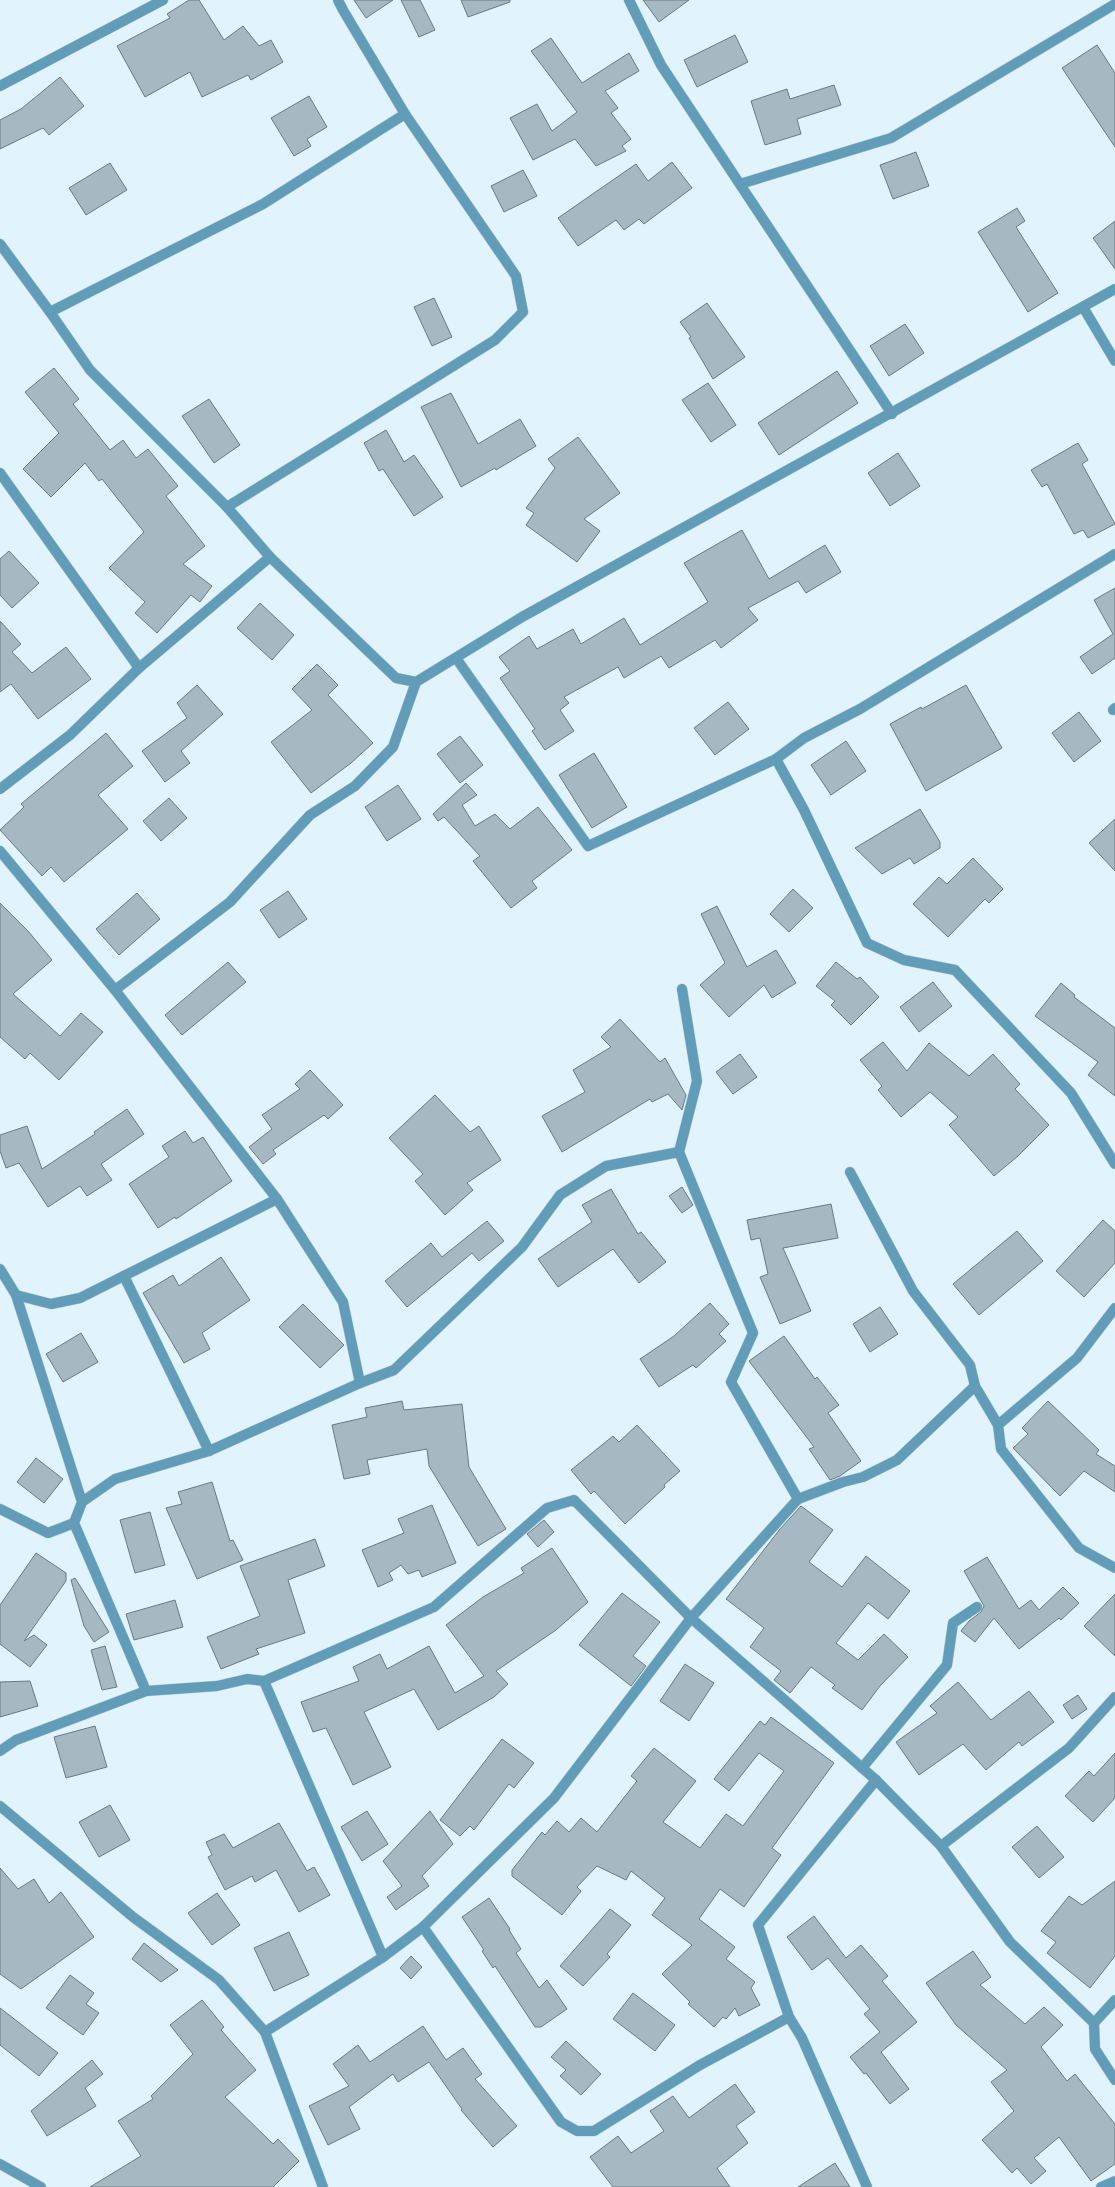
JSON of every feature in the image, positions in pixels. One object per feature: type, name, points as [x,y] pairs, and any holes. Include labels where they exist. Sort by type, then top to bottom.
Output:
[{"type":"street","points":[[0,86],[163,0]]},
{"type":"street","points":[[227,507],[495,340],[524,312],[516,276],[405,114],[338,0]]},
{"type":"street","points":[[629,0],[661,65],[892,414]]},
{"type":"street","points":[[740,184],[891,138],[1115,4]]},
{"type":"street","points":[[50,312],[263,204],[405,114]]},
{"type":"street","points":[[0,244],[90,370],[227,507],[270,557],[396,678],[416,682]]},
{"type":"street","points":[[115,990],[230,902],[310,815],[355,786],[393,748],[416,682],[522,617],[892,414],[1115,288]]},
{"type":"street","points":[[1083,307],[1115,361]]},
{"type":"street","points":[[0,473],[139,668]]},
{"type":"street","points":[[456,658],[588,846],[776,759],[804,738],[860,709],[1115,554]]},
{"type":"street","points":[[0,789],[70,735],[139,668],[270,557]]},
{"type":"street","points":[[776,759],[804,810],[867,943],[904,960],[955,970],[1071,1094],[1115,1164]]},
{"type":"street","points":[[0,851],[115,990],[277,1200],[343,1302],[360,1383]]},
{"type":"street","points":[[682,989],[697,1081],[679,1152],[753,1333],[732,1382],[798,1500]]},
{"type":"street","points":[[146,1691],[74,1523],[82,1502],[115,1480],[209,1451],[360,1383],[394,1370],[522,1247],[560,1195],[606,1166],[679,1152]]},
{"type":"street","points":[[850,1172],[913,1291],[970,1365],[975,1386],[998,1425],[1002,1449],[1079,1548],[1115,1568]]},
{"type":"street","points":[[16,1294],[51,1304],[80,1298],[277,1200]]},
{"type":"street","points":[[0,1269],[16,1294],[82,1502]]},
{"type":"street","points":[[124,1276],[209,1451]]},
{"type":"street","points":[[998,1425],[1077,1358],[1115,1308]]},
{"type":"street","points":[[265,2032],[383,1957],[423,1927],[554,1798],[691,1618],[798,1500],[843,1482],[863,1477],[897,1460],[975,1386]]},
{"type":"street","points":[[0,1751],[16,1740],[146,1691],[217,1686],[247,1679],[264,1681],[434,1607],[547,1508],[574,1500],[691,1618],[876,1780],[941,1846],[1010,1942],[1094,2023],[1095,2049],[1115,2080]]},
{"type":"street","points":[[0,1508],[48,1533],[74,1523]]},
{"type":"street","points":[[862,1768],[946,1665],[953,1623],[977,1607]]},
{"type":"street","points":[[264,1681],[383,1957]]},
{"type":"street","points":[[941,1846],[1069,1748],[1115,1697]]},
{"type":"street","points":[[866,2187],[802,2038],[789,2017],[758,1925],[876,1780]]},
{"type":"street","points":[[0,1806],[133,1917],[219,1980],[265,2032],[323,2187]]},
{"type":"street","points":[[423,1927],[561,2122],[577,2131],[594,2132],[700,2065],[789,2017]]},
{"type":"street","points":[[1094,2023],[1115,2000]]},
{"type":"street","points":[[0,2164],[41,2187]]},
{"type":"street","points":[[1102,2187],[1115,2180]]},
{"type":"building","points":[[189,0],[199,0],[224,40],[243,26],[259,46],[271,40],[283,62],[251,80],[248,75],[202,97],[190,72],[145,97],[117,46],[170,18],[167,14]]},
{"type":"building","points":[[354,0],[393,0],[366,18]]},
{"type":"building","points":[[401,0],[420,0],[435,30],[419,37]]},
{"type":"building","points":[[461,0],[510,0],[510,2],[468,17]]},
{"type":"building","points":[[643,0],[689,0],[659,22]]},
{"type":"building","points":[[735,35],[748,62],[697,87],[684,60]]},
{"type":"building","points":[[551,38],[582,83],[629,53],[639,71],[605,91],[618,108],[611,113],[631,139],[622,146],[626,151],[596,166],[575,139],[533,160],[510,118],[537,104],[552,131],[577,112],[531,51]]},
{"type":"building","points":[[1097,45],[1115,73],[1115,147],[1062,68]]},
{"type":"building","points":[[60,77],[84,106],[49,135],[43,128],[0,149],[0,120],[21,109]]},
{"type":"building","points":[[834,85],[841,105],[797,119],[801,134],[765,145],[751,101],[787,89],[790,99]]},
{"type":"building","points":[[309,96],[327,127],[307,139],[311,146],[294,156],[271,118]]},
{"type":"building","points":[[916,152],[929,186],[893,199],[880,165]]},
{"type":"building","points":[[672,162],[692,188],[644,224],[639,219],[624,230],[616,220],[578,246],[558,218],[636,164],[648,181]]},
{"type":"building","points":[[110,163],[127,190],[86,215],[69,188]]},
{"type":"building","points":[[523,170],[537,196],[504,212],[491,186]]},
{"type":"building","points":[[1017,208],[1025,221],[1016,227],[1058,293],[1028,312],[978,232]]},
{"type":"building","points":[[1115,221],[1115,269],[1093,238]]},
{"type":"building","points":[[434,298],[452,337],[432,346],[414,307]]},
{"type":"building","points":[[707,303],[745,357],[713,379],[689,338],[691,337],[680,322]]},
{"type":"building","points":[[905,324],[924,353],[889,376],[870,346]]},
{"type":"building","points":[[54,368],[79,399],[73,404],[110,450],[123,440],[136,458],[148,449],[178,486],[166,496],[205,546],[183,564],[212,586],[200,602],[191,595],[157,633],[135,613],[145,602],[109,568],[144,532],[102,479],[99,481],[85,463],[51,497],[23,469],[59,433],[25,392]]},
{"type":"building","points":[[837,371],[858,403],[779,455],[758,423]]},
{"type":"building","points":[[708,383],[736,425],[711,442],[682,400]]},
{"type":"building","points":[[451,393],[478,444],[520,419],[536,446],[496,470],[495,468],[461,487],[421,407]]},
{"type":"building","points":[[209,399],[240,445],[214,463],[182,416]]},
{"type":"building","points":[[386,430],[404,462],[414,455],[443,497],[414,516],[383,469],[379,471],[364,443]]},
{"type":"building","points":[[578,437],[620,493],[584,519],[600,531],[577,562],[526,525],[534,513],[526,508],[555,468],[548,459]]},
{"type":"building","points":[[1078,443],[1088,460],[1082,464],[1115,524],[1088,538],[1083,530],[1074,534],[1047,484],[1042,487],[1031,470]]},
{"type":"building","points":[[898,453],[920,486],[890,506],[868,473]]},
{"type":"building","points":[[742,530],[769,579],[825,545],[841,572],[806,593],[798,581],[748,608],[758,620],[721,648],[715,640],[669,668],[661,656],[624,678],[618,667],[564,697],[569,703],[560,710],[574,731],[545,750],[532,731],[535,729],[500,678],[510,671],[499,657],[529,636],[537,649],[573,629],[581,644],[624,618],[640,645],[708,602],[684,563]]},
{"type":"building","points":[[9,551],[39,583],[12,608],[0,595],[0,559]]},
{"type":"building","points":[[1115,588],[1115,658],[1092,674],[1080,657],[1113,634],[1094,600]]},
{"type":"building","points":[[260,603],[294,635],[272,660],[237,628]]},
{"type":"building","points":[[0,621],[21,644],[12,652],[32,673],[66,647],[91,679],[38,719],[11,684],[0,692]]},
{"type":"building","points":[[317,664],[338,685],[328,695],[373,743],[351,763],[311,793],[271,742],[312,710],[292,689]]},
{"type":"building","points":[[197,685],[223,714],[181,751],[190,763],[165,782],[142,751],[187,718],[177,703]]},
{"type":"building","points":[[966,685],[1002,748],[926,791],[890,724]]},
{"type":"building","points":[[728,702],[749,729],[715,755],[694,728]]},
{"type":"building","points":[[1079,712],[1101,741],[1074,762],[1052,733]]},
{"type":"building","points":[[106,733],[133,766],[98,795],[128,829],[64,882],[51,867],[42,876],[0,830],[24,807],[21,804]]},
{"type":"building","points":[[460,736],[483,765],[460,783],[437,754]]},
{"type":"building","points":[[846,741],[866,771],[831,795],[811,765]]},
{"type":"building","points":[[594,753],[627,807],[592,828],[559,775]]},
{"type":"building","points":[[466,783],[477,795],[462,805],[475,826],[495,814],[510,829],[538,807],[572,850],[532,881],[537,888],[511,908],[473,861],[480,856],[444,817],[438,821],[433,814]]},
{"type":"building","points":[[398,785],[421,819],[387,841],[365,807]]},
{"type":"building","points":[[169,798],[187,818],[161,841],[143,821]]},
{"type":"building","points":[[920,809],[940,842],[940,848],[914,864],[910,858],[882,874],[855,848]]},
{"type":"building","points":[[1115,819],[1115,871],[1089,843]]},
{"type":"building","points":[[973,858],[1003,889],[989,903],[985,899],[948,937],[913,904],[939,877],[947,884]]},
{"type":"building","points":[[793,889],[813,908],[789,932],[770,914]]},
{"type":"building","points":[[288,891],[307,919],[279,938],[260,910]]},
{"type":"building","points":[[137,893],[160,919],[119,955],[96,929]]},
{"type":"building","points":[[0,903],[28,931],[52,960],[13,994],[60,1036],[81,1013],[103,1032],[59,1080],[30,1053],[25,1059],[0,1037]]},
{"type":"building","points":[[717,906],[747,967],[776,950],[796,983],[772,998],[764,985],[729,1017],[700,985],[725,963],[701,914]]},
{"type":"building","points":[[228,962],[246,982],[182,1035],[165,1015]]},
{"type":"building","points":[[836,962],[857,979],[860,977],[879,997],[851,1025],[831,1005],[835,1001],[816,986]]},
{"type":"building","points":[[933,982],[952,1006],[919,1032],[900,1007]]},
{"type":"building","points":[[1061,983],[1075,995],[1074,997],[1115,1028],[1115,1096],[1088,1075],[1098,1062],[1035,1016]]},
{"type":"building","points":[[620,1019],[660,1062],[665,1058],[686,1095],[682,1110],[668,1094],[652,1102],[650,1099],[562,1152],[542,1116],[585,1092],[573,1070],[611,1047],[601,1037]]},
{"type":"building","points":[[883,1042],[907,1071],[929,1043],[969,1076],[993,1054],[1020,1084],[1015,1089],[1049,1125],[1018,1156],[994,1176],[949,1125],[958,1117],[930,1092],[901,1117],[878,1090],[882,1086],[860,1060]]},
{"type":"building","points":[[740,1054],[757,1077],[733,1094],[716,1072]]},
{"type":"building","points":[[310,1070],[343,1105],[328,1119],[324,1115],[273,1150],[276,1154],[263,1164],[249,1147],[272,1129],[262,1115],[300,1089],[295,1084]]},
{"type":"building","points":[[435,1095],[470,1132],[479,1126],[501,1160],[467,1183],[473,1190],[445,1215],[415,1181],[423,1174],[389,1138]]},
{"type":"building","points":[[127,1109],[144,1134],[101,1164],[112,1180],[87,1196],[80,1186],[48,1207],[19,1163],[6,1168],[0,1151],[0,1135],[27,1126],[42,1169],[95,1134],[94,1132]]},
{"type":"building","points":[[185,1131],[193,1143],[203,1137],[232,1181],[176,1219],[175,1217],[158,1228],[129,1184],[169,1157],[162,1146]]},
{"type":"building","points":[[682,1187],[693,1205],[682,1213],[669,1196]]},
{"type":"building","points":[[611,1189],[638,1234],[641,1232],[666,1262],[639,1283],[613,1249],[558,1287],[538,1259],[592,1222],[582,1205]]},
{"type":"building","points":[[831,1204],[838,1238],[783,1248],[811,1311],[780,1324],[760,1277],[768,1274],[760,1238],[751,1240],[747,1220]]},
{"type":"building","points":[[1103,1220],[1115,1231],[1115,1263],[1084,1297],[1056,1271]]},
{"type":"building","points":[[487,1221],[504,1241],[479,1261],[472,1253],[407,1307],[385,1281],[431,1243],[442,1257]]},
{"type":"building","points":[[1017,1231],[1043,1261],[979,1315],[953,1284]]},
{"type":"building","points":[[221,1257],[250,1300],[202,1333],[210,1349],[184,1363],[143,1293],[173,1275],[179,1286]]},
{"type":"building","points":[[710,1303],[729,1324],[719,1334],[726,1341],[696,1368],[693,1365],[659,1387],[640,1359],[674,1336]]},
{"type":"building","points":[[303,1304],[344,1345],[320,1368],[279,1327]]},
{"type":"building","points":[[880,1307],[898,1334],[870,1352],[853,1324]]},
{"type":"building","points":[[81,1333],[98,1362],[63,1382],[46,1354]]},
{"type":"building","points":[[784,1336],[815,1379],[817,1377],[839,1405],[828,1413],[861,1461],[840,1476],[830,1480],[809,1449],[814,1447],[749,1361]]},
{"type":"building","points":[[402,1401],[404,1410],[462,1404],[469,1467],[506,1529],[478,1546],[429,1466],[427,1449],[367,1460],[370,1474],[344,1479],[332,1425],[367,1417],[365,1408]]},
{"type":"building","points":[[1048,1401],[1099,1450],[1096,1454],[1115,1466],[1115,1492],[1084,1471],[1060,1496],[1013,1448],[1028,1434],[1022,1428]]},
{"type":"building","points":[[637,1425],[680,1471],[625,1524],[594,1491],[591,1494],[571,1470],[613,1436],[619,1442]]},
{"type":"building","points":[[36,1458],[63,1479],[44,1503],[17,1482]]},
{"type":"building","points":[[212,1482],[230,1541],[233,1540],[243,1560],[197,1579],[166,1508],[182,1504],[178,1492]]},
{"type":"building","points":[[432,1505],[456,1563],[422,1577],[419,1570],[408,1574],[401,1565],[389,1573],[393,1580],[378,1587],[362,1550],[404,1533],[398,1519]]},
{"type":"building","points":[[801,1506],[833,1530],[809,1562],[842,1587],[866,1556],[910,1591],[888,1619],[868,1603],[836,1643],[858,1660],[884,1634],[908,1657],[880,1686],[862,1710],[832,1688],[835,1685],[811,1667],[790,1693],[774,1680],[781,1671],[750,1647],[764,1628],[726,1599],[780,1529]]},
{"type":"building","points":[[150,1512],[165,1565],[135,1573],[120,1520]]},
{"type":"building","points":[[544,1520],[554,1532],[538,1547],[527,1534]]},
{"type":"building","points":[[315,1539],[325,1566],[288,1580],[305,1633],[256,1649],[259,1654],[221,1669],[207,1637],[260,1616],[240,1566]]},
{"type":"building","points":[[552,1548],[588,1602],[556,1630],[496,1671],[508,1684],[494,1697],[438,1730],[414,1689],[364,1712],[391,1767],[353,1785],[326,1728],[313,1732],[301,1702],[359,1681],[353,1667],[380,1654],[387,1669],[429,1646],[455,1693],[484,1676],[446,1625],[483,1597],[524,1573],[521,1568]]},
{"type":"building","points":[[36,1553],[66,1573],[66,1581],[24,1641],[34,1635],[47,1645],[30,1667],[0,1644],[0,1605]]},
{"type":"building","points":[[987,1557],[1019,1609],[1031,1600],[1039,1610],[1063,1587],[1079,1603],[1061,1620],[1059,1618],[1019,1649],[994,1618],[975,1642],[961,1631],[969,1621],[981,1612],[984,1606],[964,1571]]},
{"type":"building","points":[[75,1578],[109,1632],[94,1642],[84,1626],[71,1580]]},
{"type":"building","points":[[622,1593],[660,1622],[633,1656],[646,1666],[631,1686],[579,1645]]},
{"type":"building","points":[[1115,1594],[1115,1656],[1084,1626]]},
{"type":"building","points":[[175,1600],[183,1627],[134,1640],[126,1614]]},
{"type":"building","points":[[105,1646],[117,1687],[102,1690],[91,1650]]},
{"type":"building","points":[[685,1664],[714,1683],[689,1721],[660,1701]]},
{"type":"building","points":[[30,1681],[38,1706],[0,1717],[0,1682]]},
{"type":"building","points":[[958,1682],[991,1720],[1029,1691],[1054,1722],[1022,1746],[1019,1742],[986,1770],[963,1744],[919,1775],[896,1742],[937,1713],[930,1706]]},
{"type":"building","points":[[1078,1695],[1087,1709],[1072,1719],[1063,1705]]},
{"type":"building","points":[[771,1717],[834,1763],[772,1848],[781,1855],[744,1907],[720,1889],[699,1919],[735,1947],[726,1959],[755,1982],[751,1988],[760,2005],[739,2016],[735,2008],[726,2019],[723,2017],[714,2027],[688,2004],[690,2002],[662,1974],[692,1945],[652,1915],[665,1898],[631,1871],[626,1880],[597,1866],[577,1887],[581,1891],[562,1915],[512,1876],[512,1870],[542,1832],[545,1835],[557,1821],[569,1832],[581,1818],[597,1832],[637,1781],[631,1776],[654,1748],[696,1781],[663,1822],[700,1848],[726,1814],[743,1826],[784,1771],[759,1753],[729,1791],[714,1779],[760,1721],[765,1725]]},
{"type":"building","points":[[95,1726],[107,1767],[66,1778],[54,1737]]},
{"type":"building","points":[[502,1739],[534,1763],[514,1788],[509,1784],[474,1830],[470,1826],[460,1836],[440,1820]]},
{"type":"building","points":[[1115,1753],[1115,1798],[1093,1822],[1065,1796],[1089,1771],[1094,1776]]},
{"type":"building","points":[[110,1805],[130,1840],[99,1857],[79,1822]]},
{"type":"building","points":[[367,1811],[388,1844],[362,1861],[341,1827]]},
{"type":"building","points":[[430,1811],[453,1844],[422,1876],[429,1886],[396,1910],[387,1897],[402,1886],[383,1861]]},
{"type":"building","points":[[279,1823],[307,1871],[314,1867],[330,1895],[299,1912],[276,1870],[255,1882],[252,1876],[225,1890],[208,1857],[212,1855],[206,1842],[224,1834],[233,1848]]},
{"type":"building","points":[[1037,1826],[1064,1857],[1039,1878],[1012,1847]]},
{"type":"building","points":[[0,1868],[18,1889],[34,1879],[49,1903],[61,1892],[94,1937],[21,1989],[0,1974]]},
{"type":"building","points":[[1115,1881],[1115,1956],[1090,1988],[1047,1953],[1056,1942],[1041,1931],[1069,1896],[1082,1905]]},
{"type":"building","points":[[217,1893],[240,1925],[212,1945],[188,1913]]},
{"type":"building","points":[[489,1898],[510,1929],[521,1949],[516,1953],[539,1988],[547,1980],[567,2009],[541,2027],[535,2027],[495,1966],[493,1968],[482,1951],[484,1950],[462,1917]]},
{"type":"building","points":[[610,1909],[631,1925],[607,1954],[610,1957],[583,1986],[560,1966]]},
{"type":"building","points":[[814,1916],[846,1958],[861,1945],[888,1976],[882,1981],[917,2022],[881,2052],[909,2089],[890,2104],[866,2073],[864,2074],[850,2057],[880,2032],[864,2014],[870,2009],[828,1958],[812,1970],[787,1937]]},
{"type":"building","points":[[289,1932],[309,1975],[274,1991],[254,1948]]},
{"type":"building","points":[[144,1943],[178,1970],[161,1982],[132,1959]]},
{"type":"building","points":[[973,1951],[991,1977],[980,1985],[1025,2024],[1044,2007],[1063,2025],[1041,2047],[1067,2081],[1075,2074],[1115,2124],[1115,2164],[1091,2181],[1059,2137],[1034,2158],[1046,2171],[1031,2184],[1017,2168],[1012,2173],[982,2140],[1014,2111],[991,2082],[1007,2070],[956,2025],[926,1983]]},
{"type":"building","points":[[411,1956],[422,1967],[411,1979],[400,1968]]},
{"type":"building","points":[[70,1975],[94,1993],[86,2004],[99,2013],[83,2035],[46,2008]]},
{"type":"building","points":[[633,1993],[675,2025],[655,2051],[613,2019]]},
{"type":"building","points":[[202,2000],[224,2027],[221,2030],[256,2070],[225,2097],[273,2144],[278,2139],[299,2161],[273,2187],[90,2187],[141,2156],[118,2121],[153,2099],[151,2096],[193,2054],[170,2025]]},
{"type":"building","points":[[0,2008],[58,2053],[39,2076],[0,2045]]},
{"type":"building","points":[[423,2026],[446,2060],[463,2048],[482,2074],[475,2079],[517,2126],[493,2147],[461,2110],[429,2062],[398,2082],[393,2074],[349,2107],[360,2129],[328,2145],[309,2106],[349,2086],[333,2064],[358,2045],[370,2062]]},
{"type":"building","points":[[566,2041],[601,2074],[581,2095],[560,2076],[566,2070],[551,2057]]},
{"type":"building","points":[[92,2060],[103,2074],[85,2088],[96,2106],[47,2136],[31,2111]]},
{"type":"building","points":[[735,2084],[755,2112],[736,2126],[748,2143],[717,2168],[730,2187],[613,2187],[590,2157],[618,2136],[631,2153],[664,2131],[650,2111],[673,2096],[689,2118]]},
{"type":"building","points":[[835,2163],[850,2187],[798,2187]]}]
